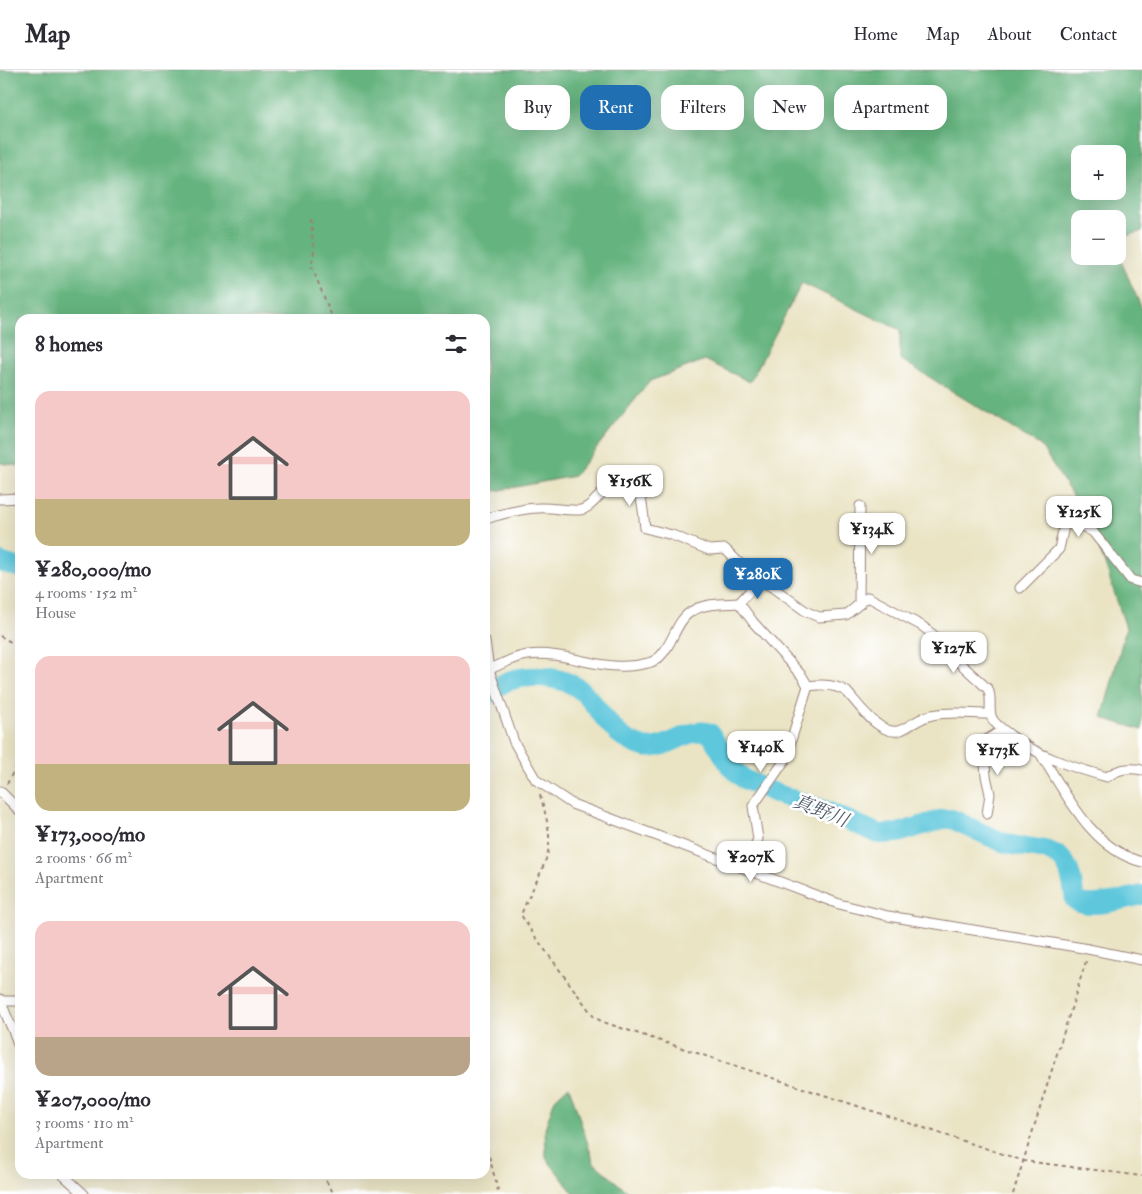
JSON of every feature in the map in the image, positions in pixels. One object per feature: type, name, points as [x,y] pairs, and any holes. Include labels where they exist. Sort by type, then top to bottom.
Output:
[{"type":"street","points":[[490,519],[537,508],[582,510],[590,506],[599,494],[614,484],[621,482],[630,483],[636,488],[640,497],[645,528],[672,535],[709,550],[725,550],[756,580],[770,585],[807,612],[820,617],[846,615],[868,597],[922,626],[941,641],[951,656],[988,690],[992,719],[1030,750],[1106,777],[1116,770],[1133,768],[1142,770]]},
{"type":"street","points":[[0,499],[15,498]]},
{"type":"street","points":[[859,604],[860,506]]},
{"type":"street","points":[[1020,588],[1059,549],[1066,517],[1093,532],[1131,580],[1142,584]]},
{"type":"street","points":[[490,670],[516,658],[534,655],[556,656],[615,667],[649,663],[659,658],[664,652],[689,612],[710,605],[739,603],[750,591],[756,580]]},
{"type":"street","points":[[739,603],[753,622],[802,676],[808,686],[785,760],[753,806],[758,840],[745,868]]},
{"type":"street","points":[[490,679],[514,742],[536,780],[572,804],[839,904],[888,916],[1142,960]]},
{"type":"street","points":[[808,686],[832,686],[842,689],[847,692],[872,721],[895,731],[934,714],[990,714]]},
{"type":"street","points":[[987,814],[990,794],[984,752],[986,740],[996,734],[1007,732]]},
{"type":"street","points":[[1041,755],[1092,830],[1110,847],[1134,860],[1142,862]]},
{"type":"street","points":[[1,792],[15,806]]},
{"type":"street","points":[[15,1001],[0,1000],[3,1021],[15,1032]]},
{"type":"street","points":[[68,1179],[84,1194]]},
{"type":"path","points":[[311,219],[314,254],[310,265],[331,314]]},
{"type":"path","points":[[0,636],[15,644]]},
{"type":"path","points":[[1,792],[15,767]]},
{"type":"path","points":[[536,780],[548,821],[549,847],[540,874],[527,898],[521,915],[594,1017],[603,1022],[1024,1161],[1142,1176]]},
{"type":"path","points":[[1013,1194],[1090,950]]},
{"type":"path","points":[[490,1159],[500,1194]]},
{"type":"path","points":[[325,1179],[334,1194]]},
{"type":"green space","points":[[0,70],[1142,70],[1142,231],[1126,236],[1126,210],[1071,210],[1071,265],[1123,265],[1142,309],[1142,730],[1102,718],[1126,628],[1093,528],[1041,446],[900,359],[900,330],[802,283],[750,382],[705,360],[650,381],[574,476],[490,492],[490,314],[15,314],[15,465],[0,463]]},
{"type":"green space","points":[[569,1086],[594,1163],[630,1194],[574,1194],[546,1158],[545,1128],[555,1099]]},
{"type":"waterway","name":"真野川","points":[[0,562],[15,566]]},
{"type":"waterway","name":"真野川","points":[[490,693],[508,681],[520,678],[539,677],[559,680],[583,692],[617,732],[633,743],[653,748],[670,743],[686,735],[702,732],[710,733],[730,766],[744,779],[879,834],[898,833],[943,819],[952,819],[1005,843],[1037,848],[1053,853],[1065,863],[1072,881],[1075,900],[1081,903],[1107,903],[1142,895]]}]
